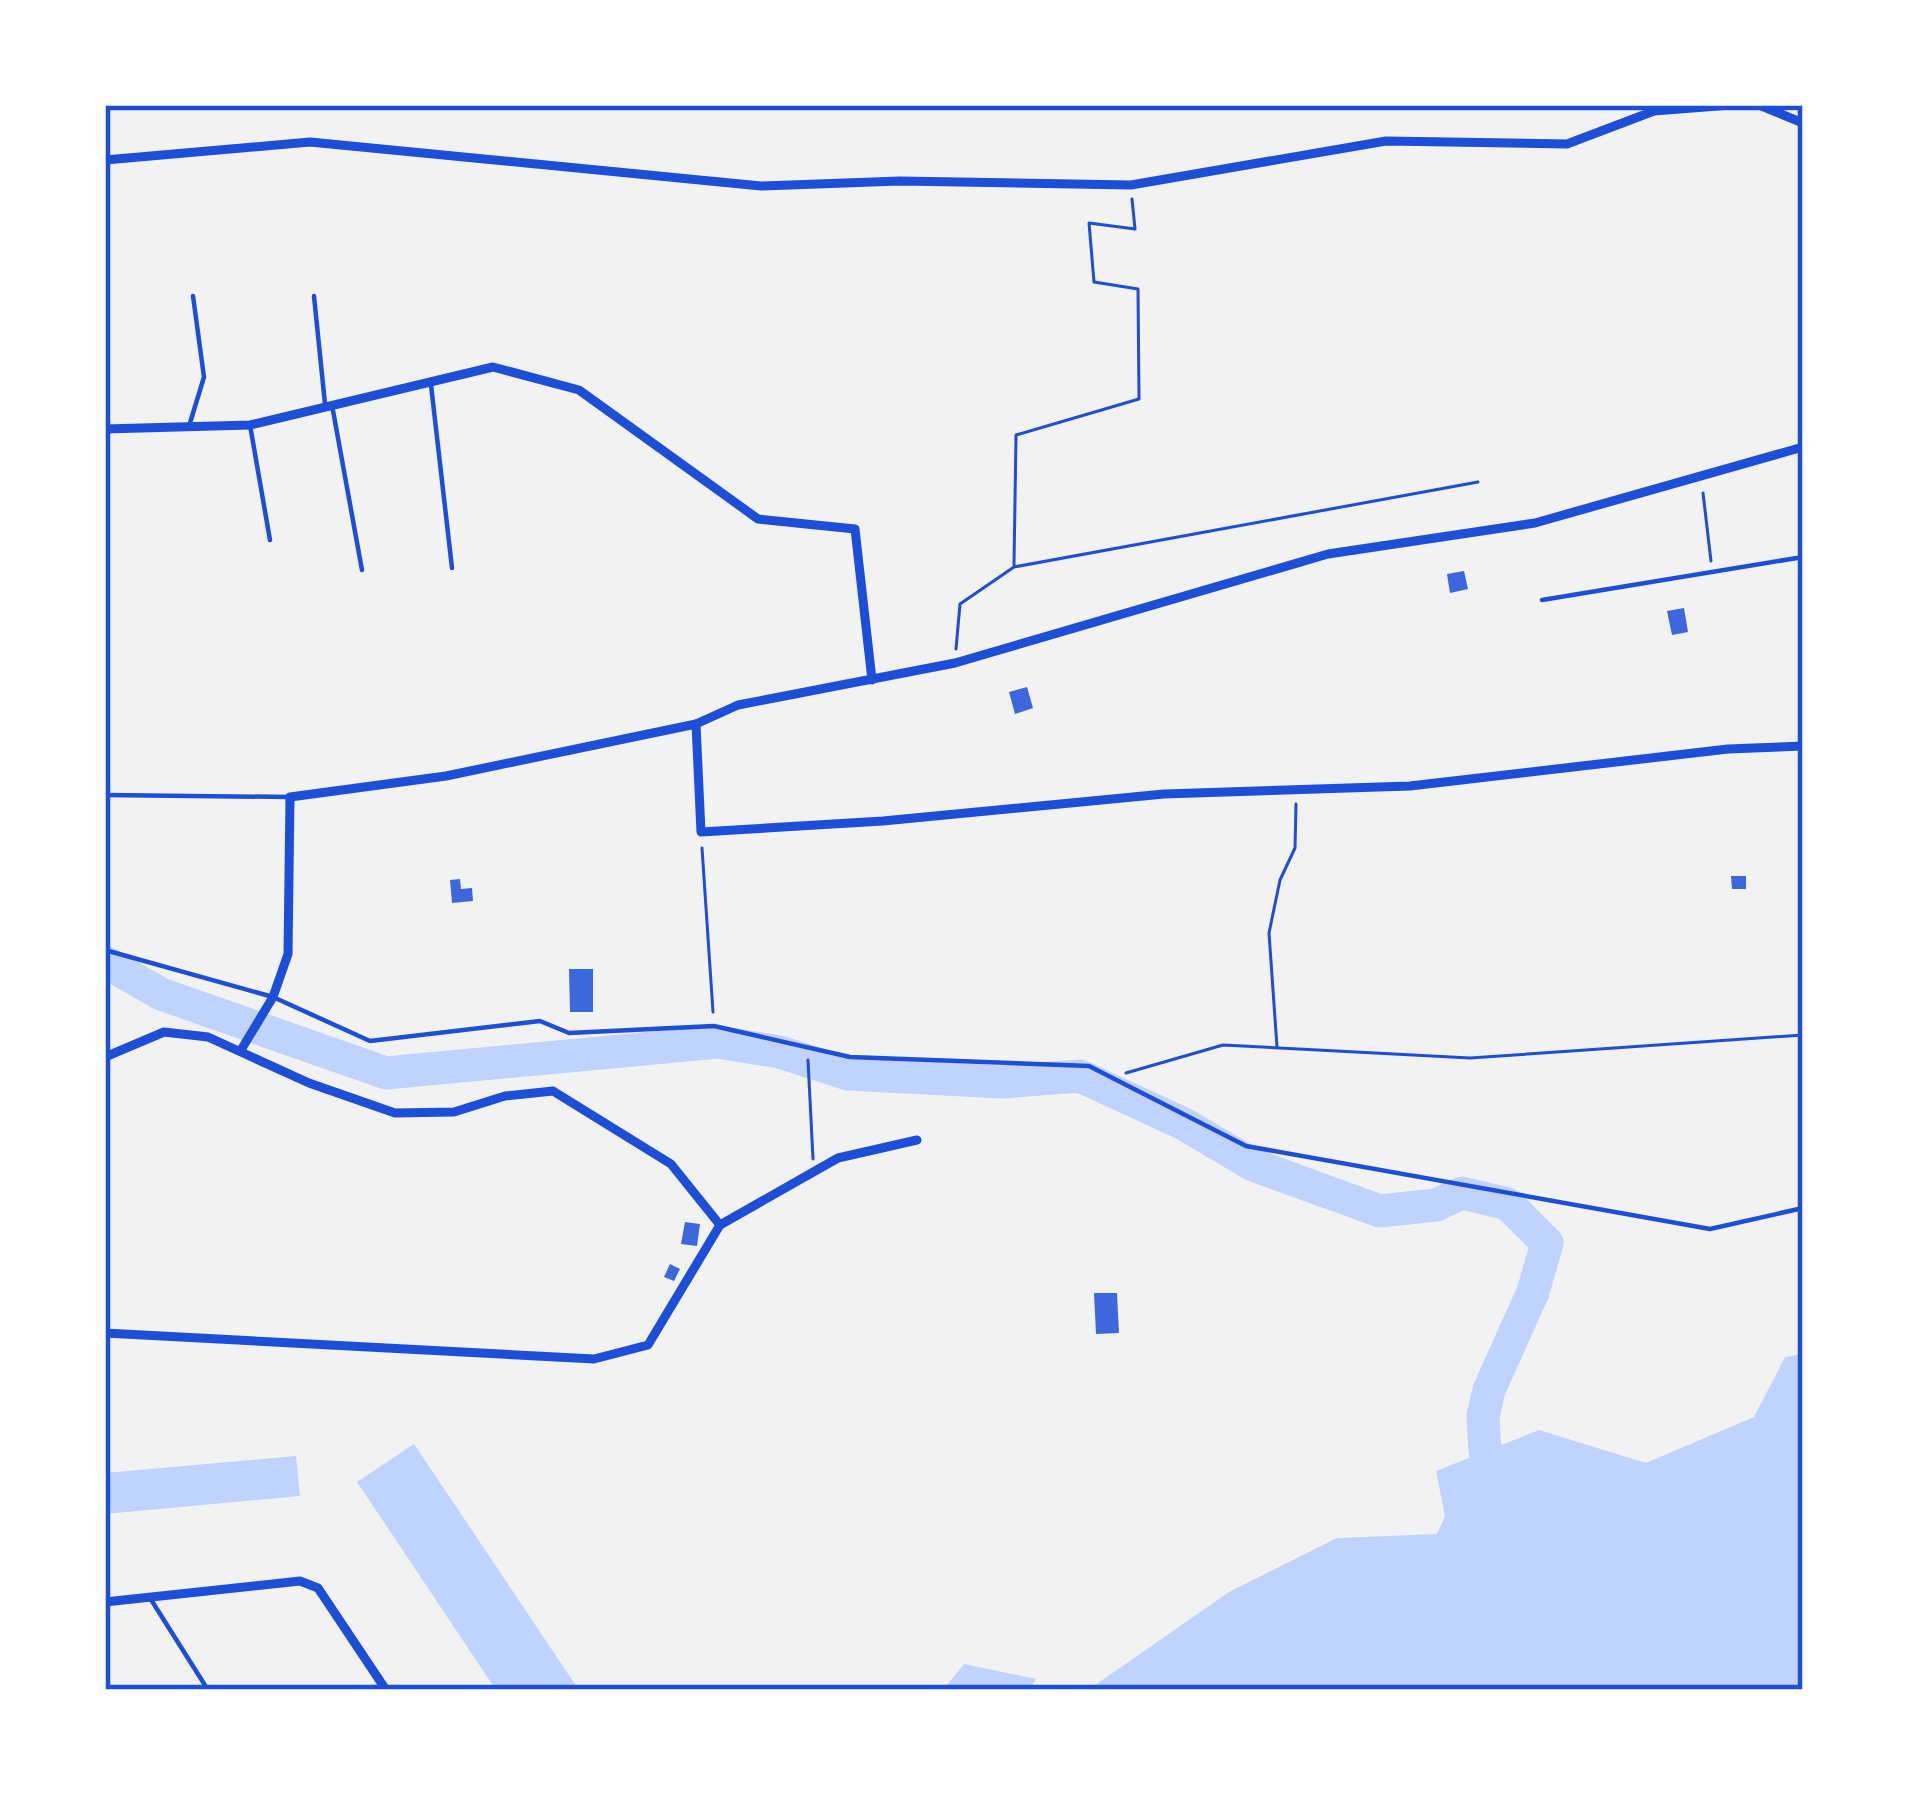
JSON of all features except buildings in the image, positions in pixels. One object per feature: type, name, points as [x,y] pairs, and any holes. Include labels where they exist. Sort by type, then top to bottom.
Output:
[{"type":"street","points":[[105,160],[310,142],[761,186],[900,181],[1131,185],[1386,141],[1567,144],[1654,111],[1731,105]]},
{"type":"street","points":[[1759,105],[1803,123]]},
{"type":"street","points":[[105,429],[190,423],[250,425],[493,367],[579,390],[758,519],[855,529],[872,680]]},
{"type":"street","points":[[242,1050],[273,997],[288,954],[290,797],[446,776],[696,724],[738,705],[955,663],[1328,554],[1535,523],[1803,447]]},
{"type":"street","points":[[696,724],[701,832],[883,821],[1035,803],[1410,786],[1728,749],[1803,746]]},
{"type":"street","points":[[105,1057],[164,1032],[208,1037],[309,1083],[395,1113],[454,1112],[505,1096],[553,1091],[671,1163],[720,1225]]},
{"type":"street","points":[[105,1333],[594,1359],[648,1346],[720,1225],[838,1158],[917,1140]]},
{"type":"street","points":[[105,1601],[300,1581],[318,1588],[386,1690]]},
{"type":"lane","points":[[190,423],[204,377],[193,296]]},
{"type":"lane","points":[[314,296],[328,406],[362,570]]},
{"type":"lane","points":[[431,385],[452,568]]},
{"type":"lane","points":[[250,425],[270,540]]},
{"type":"lane","points":[[1543,601],[1803,557]]},
{"type":"lane","points":[[105,795],[290,797]]},
{"type":"lane","points":[[105,950],[273,997],[370,1041],[540,1022],[569,1033],[714,1026],[850,1057],[1089,1066],[1246,1146],[1711,1229],[1803,1208]]},
{"type":"lane","points":[[149,1597],[208,1690]]},
{"type":"path","points":[[1014,567],[1016,435],[1139,398],[1138,289],[1094,282],[1089,223],[1135,229],[1131,185]]},
{"type":"path","points":[[1701,473],[1712,572]]},
{"type":"path","points":[[955,663],[960,604],[1014,567],[1478,482]]},
{"type":"path","points":[[1277,1048],[1269,933],[1280,880],[1294,848],[1296,790]]},
{"type":"path","points":[[701,832],[714,1026]]},
{"type":"path","points":[[1112,1077],[1223,1045],[1470,1058],[1803,1035]]},
{"type":"path","points":[[806,1047],[813,1172]]},
{"type":"water","points":[[1803,1354],[1803,1690],[1088,1690],[1229,1592],[1337,1538],[1437,1534],[1445,1516],[1436,1471],[1539,1430],[1646,1463],[1754,1417],[1785,1357]]},
{"type":"water","points":[[414,1444],[579,1690],[496,1690],[357,1482]]},
{"type":"water","points":[[296,1456],[300,1496],[105,1514],[105,1473]]},
{"type":"water","points":[[964,1664],[1036,1679],[1029,1690],[943,1690]]},
{"type":"waterway","points":[[105,962],[161,994],[386,1073],[718,1042],[780,1052],[848,1074],[1002,1082],[1080,1076],[1184,1124],[1253,1165],[1380,1211],[1436,1205],[1462,1193],[1508,1204],[1547,1243],[1533,1292],[1489,1390],[1483,1416],[1485,1451],[1517,1481]]}]
